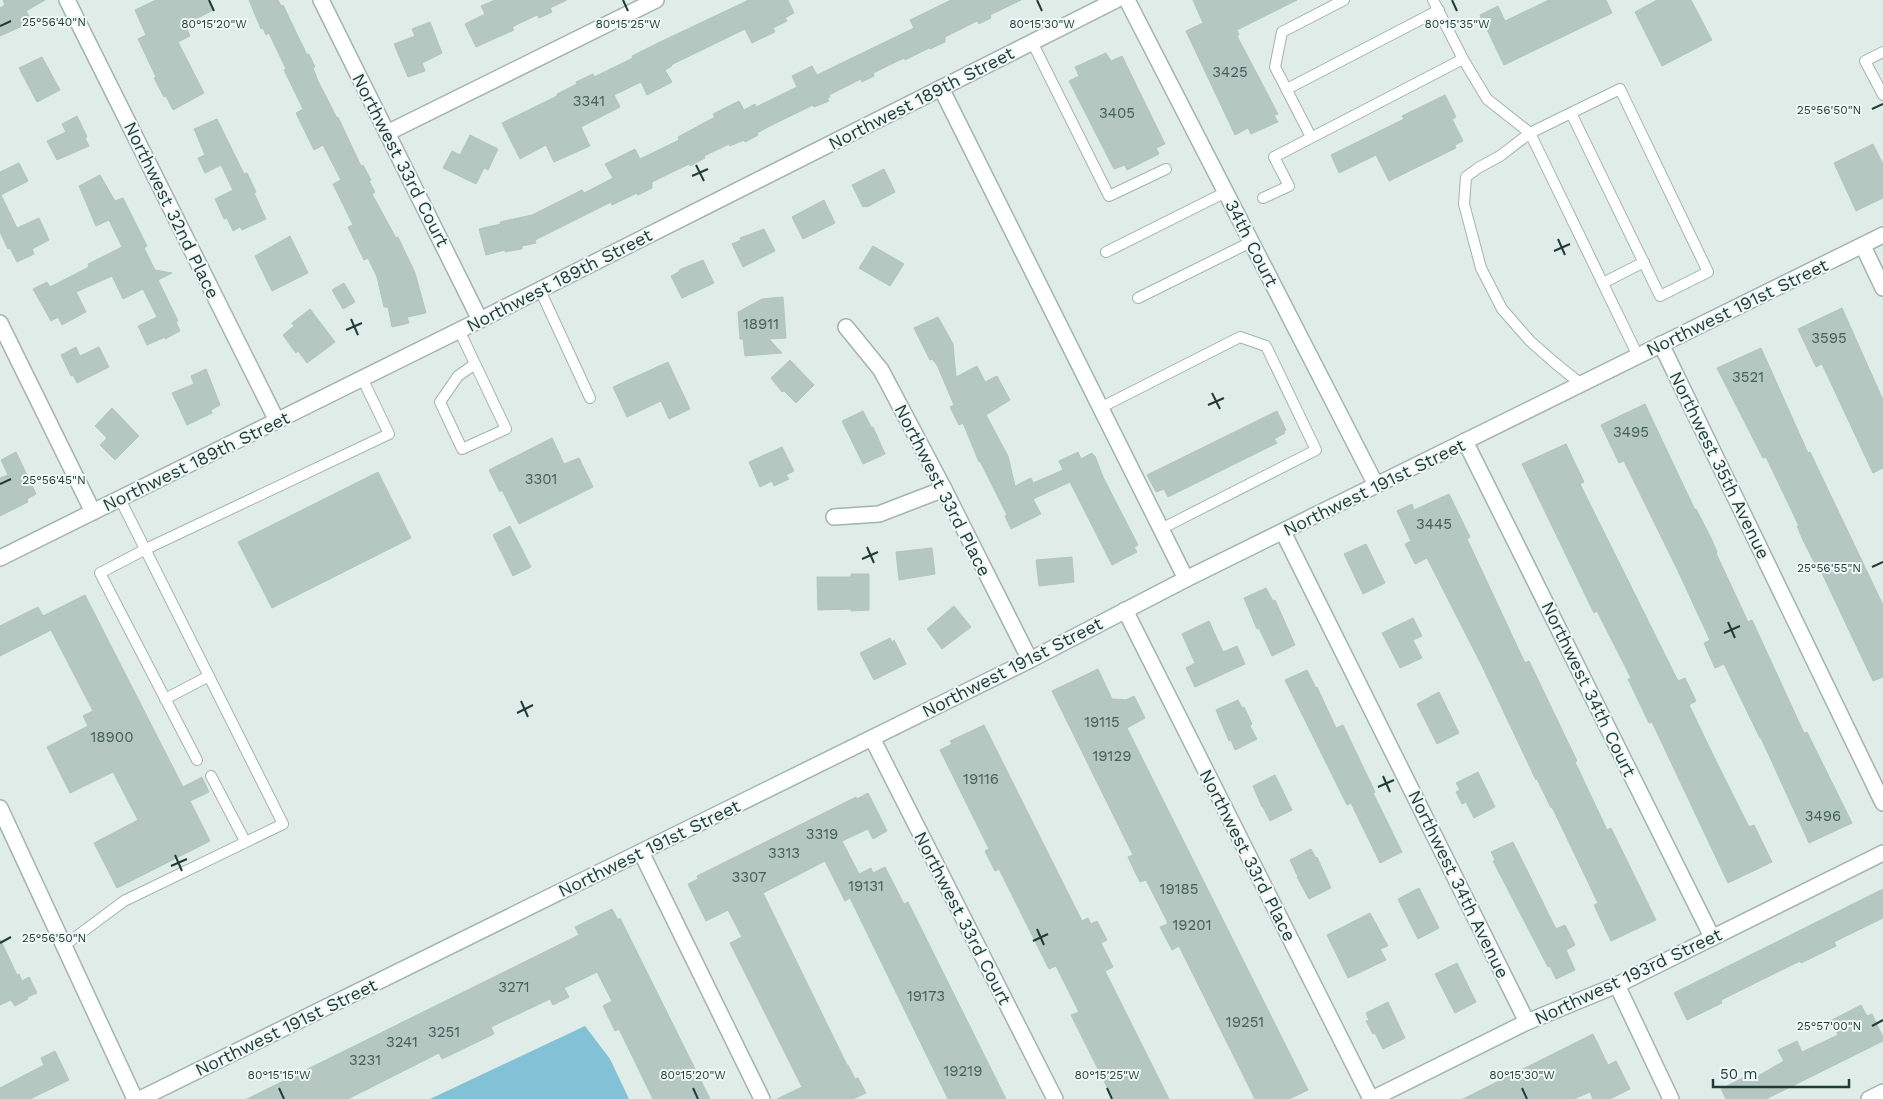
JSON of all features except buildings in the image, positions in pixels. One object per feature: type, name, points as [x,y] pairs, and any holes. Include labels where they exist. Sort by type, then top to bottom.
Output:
[{"type":"street","name":"Northwest 32nd Place","points":[[67,0],[276,421]]},
{"type":"street","name":"Northwest 33rd Court","points":[[321,0],[480,320]]},
{"type":"street","points":[[387,134],[656,0]]},
{"type":"street","name":"Northwest 189th Street","points":[[0,558],[540,290],[1116,0]]},
{"type":"street","name":"34th Court","points":[[1127,0],[1376,485]]},
{"type":"street","points":[[941,88],[1186,580]]},
{"type":"street","name":"Northwest 191st Street","points":[[140,1099],[1030,660],[1124,610],[1883,235]]},
{"type":"street","points":[[1863,246],[1883,288]]},
{"type":"street","points":[[0,323],[93,512]]},
{"type":"street","name":"Northwest 33rd Place","points":[[846,327],[881,370],[944,489],[1030,660]]},
{"type":"street","name":"Northwest 35th Avenue","points":[[1661,344],[1883,803]]},
{"type":"street","name":"Northwest 34th Court","points":[[1465,441],[1712,937]]},
{"type":"street","points":[[834,517],[879,514],[944,489]]},
{"type":"street","name":"Northwest 34th Avenue","points":[[1283,532],[1527,1022]]},
{"type":"street","name":"Northwest 33rd Place","points":[[1124,610],[1372,1099]]},
{"type":"street","name":"Northwest 33rd Court","points":[[872,738],[1055,1099]]},
{"type":"street","points":[[0,808],[135,1099]]},
{"type":"street","points":[[641,852],[762,1099]]},
{"type":"street","name":"Northwest 193rd Street","points":[[1372,1099],[1527,1022],[1617,985],[1883,853]]},
{"type":"street","points":[[1617,985],[1672,1099]]},
{"type":"street","points":[[1869,1099],[1883,1092]]},
{"type":"lane","points":[[1311,137],[1275,67],[1282,32],[1344,0]]},
{"type":"lane","points":[[1434,0],[1463,59],[1486,99],[1530,133],[1638,356]]},
{"type":"lane","points":[[1287,89],[1439,10]]},
{"type":"lane","points":[[1032,42],[1108,196],[1166,169]]},
{"type":"lane","points":[[1883,52],[1865,61],[1883,95]]},
{"type":"lane","points":[[1263,198],[1288,186],[1274,157],[1463,59]]},
{"type":"lane","points":[[1571,113],[1660,296],[1708,272],[1620,89],[1530,133],[1500,156],[1466,177],[1464,204],[1481,268],[1502,309],[1530,341],[1581,384]]},
{"type":"lane","points":[[1106,252],[1226,192]]},
{"type":"lane","points":[[1138,298],[1251,242]]},
{"type":"lane","points":[[1603,283],[1644,262]]},
{"type":"lane","points":[[540,290],[590,398]]},
{"type":"lane","points":[[459,330],[506,429],[462,449],[440,402],[458,376],[475,364]]},
{"type":"lane","points":[[1100,408],[1240,337],[1266,346],[1316,450],[1161,529]]},
{"type":"lane","points":[[197,760],[100,573],[390,434],[362,378]]},
{"type":"lane","points":[[65,945],[124,901],[283,824],[120,498]]},
{"type":"lane","points":[[165,699],[209,676]]},
{"type":"lane","points":[[211,776],[246,842]]},
{"type":"water","points":[[585,1026],[610,1059],[629,1099],[430,1099]]}]
